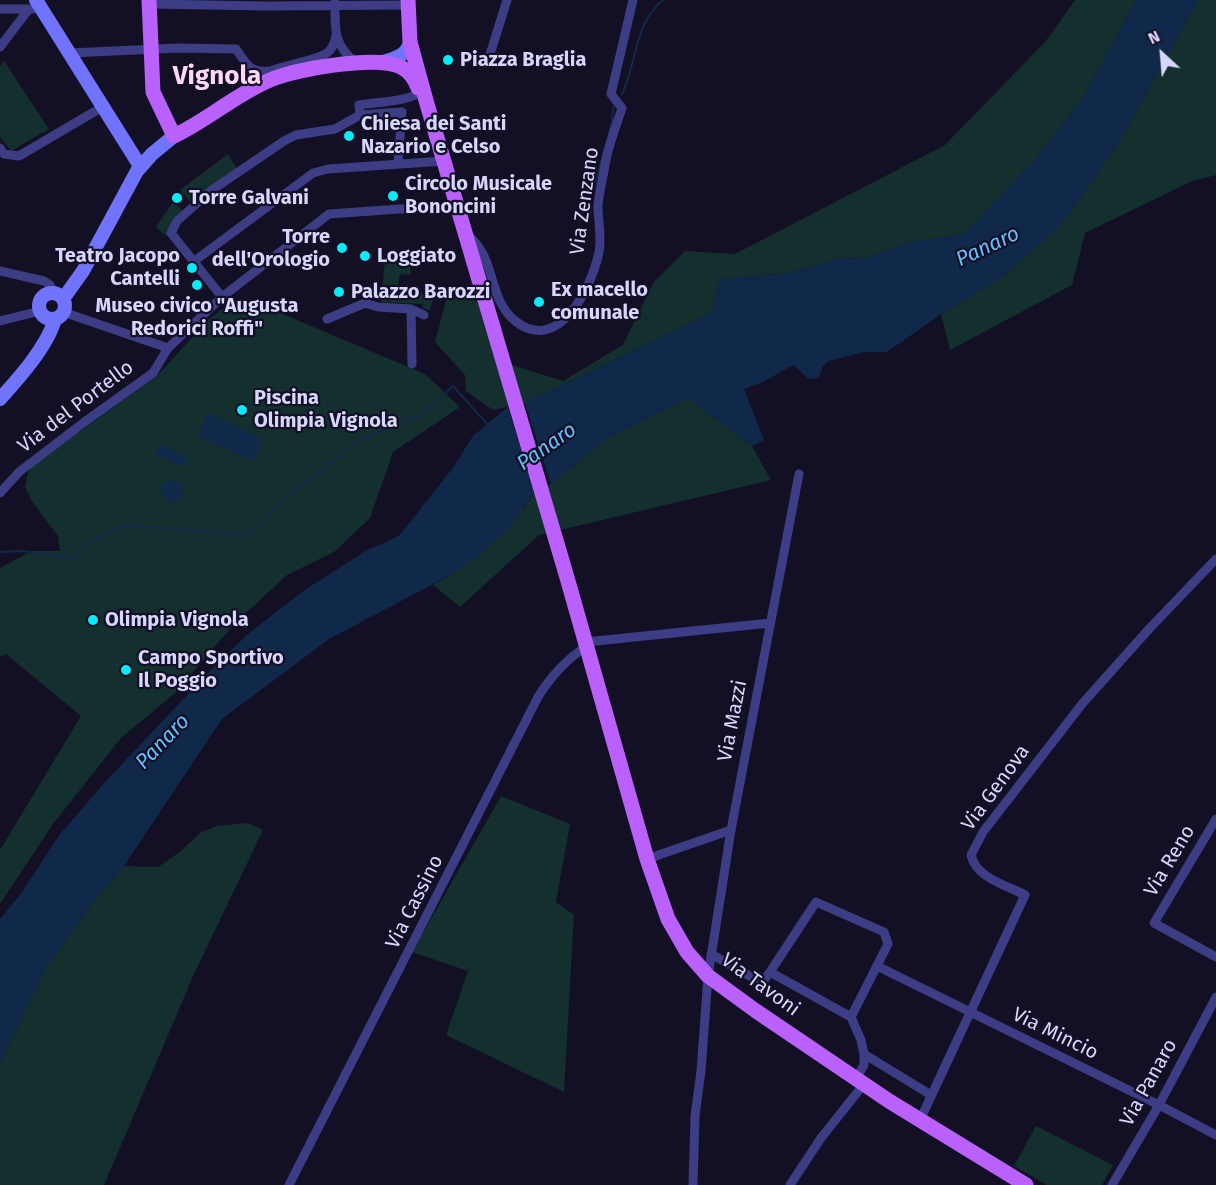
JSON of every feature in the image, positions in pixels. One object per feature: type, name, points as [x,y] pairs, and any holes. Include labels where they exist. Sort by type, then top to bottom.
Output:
[{"type":"main road","points":[[149,2],[153,92],[174,136]]},
{"type":"main road","name":"Via Tavoni","points":[[408,3],[410,42],[424,98],[556,539],[647,859],[668,920],[687,952],[708,976],[860,1082],[1026,1185]]},
{"type":"main road","points":[[35,6],[70,53],[140,166]]},
{"type":"main road","points":[[383,62],[404,53],[409,49],[410,42]]},
{"type":"main road","points":[[59,306],[48,295],[42,299],[40,311],[46,318],[59,306],[83,271],[140,166],[174,136],[194,127],[271,79],[322,67],[383,62],[401,67],[408,72],[424,98]]},
{"type":"main road","points":[[0,399],[27,367],[49,333],[59,306]]},
{"type":"street","points":[[477,61],[488,61],[507,0]]},
{"type":"street","name":"Via Zenzano","points":[[465,232],[480,247],[499,298],[513,319],[535,330],[545,330],[555,326],[573,310],[584,295],[599,250],[598,205],[606,157],[622,108],[611,94],[633,0]]},
{"type":"street","points":[[149,2],[408,3]]},
{"type":"street","points":[[70,53],[178,48],[236,49],[251,69],[257,72],[269,71],[329,52],[336,36],[335,3]]},
{"type":"street","points":[[0,9],[35,6]]},
{"type":"street","points":[[0,47],[35,6]]},
{"type":"street","points":[[336,36],[341,49],[357,63]]},
{"type":"street","points":[[174,136],[190,121],[269,71]]},
{"type":"street","points":[[360,115],[359,105],[412,97],[424,98]]},
{"type":"street","points":[[0,148],[4,154],[19,156],[104,106]]},
{"type":"street","points":[[222,297],[171,233],[177,221],[212,190],[296,135],[335,129],[360,115],[402,112],[398,163]]},
{"type":"street","points":[[194,262],[313,173],[327,169],[444,161]]},
{"type":"street","points":[[168,348],[222,297],[329,214],[457,208]]},
{"type":"street","name":"Via del Portello","points":[[0,271],[44,281],[50,285],[59,306],[168,348],[153,373],[19,472],[0,493]]},
{"type":"street","points":[[327,319],[365,303],[378,308],[411,309],[424,315]]},
{"type":"street","points":[[411,309],[412,364]]},
{"type":"street","points":[[0,321],[40,311]]},
{"type":"street","name":"Via Mazzi","points":[[693,1185],[695,1116],[711,954],[731,830],[799,474]]},
{"type":"street","name":"Via Genova","points":[[920,1120],[1025,895],[980,872],[973,864],[971,855],[983,832],[1082,704],[1216,559]]},
{"type":"street","points":[[586,644],[770,623]]},
{"type":"street","name":"Via Cassino","points":[[289,1185],[538,697],[552,674],[586,644]]},
{"type":"street","name":"Via Reno","points":[[1216,819],[1154,923],[1216,957]]},
{"type":"street","points":[[647,859],[731,830]]},
{"type":"street","points":[[711,954],[762,983],[816,902],[884,932],[888,944],[851,1017]]},
{"type":"street","name":"Via Mincio","points":[[877,966],[1216,1135]]},
{"type":"street","points":[[770,972],[851,1017],[861,1040],[864,1054],[860,1082],[790,1185]]},
{"type":"street","name":"Via Panaro","points":[[1112,1185],[1215,1002]]},
{"type":"street","points":[[864,1054],[931,1095]]},
{"type":"green space","points":[[1075,0],[1136,0],[1083,98],[1037,157],[964,234],[911,242],[864,259],[840,258],[789,273],[720,279],[710,314],[525,403],[493,410],[466,391],[465,375],[435,342],[449,289],[476,296],[496,360],[563,381],[623,345],[653,283],[685,251],[735,254],[945,145],[1045,42]]},
{"type":"green space","points":[[1198,0],[1216,0],[1216,175],[1192,181],[1085,233],[1072,285],[950,350],[941,314],[1002,277],[1062,224],[1119,142]]},
{"type":"green space","points":[[4,61],[49,129],[11,151],[0,137],[0,66]]},
{"type":"green space","points":[[228,154],[237,169],[192,204],[180,190]]},
{"type":"green space","points":[[173,202],[183,211],[166,236],[156,227]]},
{"type":"green space","points":[[413,257],[410,275],[400,274],[397,292],[415,297],[417,292],[434,296],[430,310],[422,308],[423,304],[381,302],[385,259]]},
{"type":"green space","points":[[247,299],[425,374],[460,407],[393,452],[370,518],[334,552],[287,575],[235,623],[175,693],[121,738],[53,824],[0,904],[0,850],[81,716],[6,654],[0,657],[0,568],[32,551],[60,551],[58,536],[33,503],[25,487],[29,469],[65,440],[157,376],[208,320],[225,307],[232,308]]},
{"type":"green space","points":[[688,398],[752,446],[771,480],[539,535],[460,607],[433,585],[454,573],[524,508],[534,493],[551,484],[607,438]]},
{"type":"green space","points":[[501,796],[570,824],[556,902],[574,915],[564,1092],[446,1035],[468,971],[412,952]]},
{"type":"green space","points":[[248,823],[263,830],[194,974],[104,1185],[0,1185],[0,1062],[47,966],[99,894],[124,866],[158,867],[181,851],[200,833],[217,826]]},
{"type":"green space","points":[[1036,1126],[1113,1165],[1102,1185],[1047,1185],[1014,1166]]},
{"type":"water","name":"Panaro","points":[[1136,0],[1198,0],[1119,142],[1062,224],[1002,277],[941,314],[887,352],[864,352],[828,361],[823,366],[819,377],[814,379],[807,378],[793,365],[761,383],[744,389],[764,440],[752,446],[688,398],[607,438],[551,484],[525,403],[710,314],[720,279],[789,273],[840,258],[864,259],[911,242],[964,234],[1037,157],[1083,98]]},
{"type":"water","name":"Panaro","points":[[508,407],[534,493],[508,529],[454,573],[329,639],[222,719],[124,866],[99,894],[47,966],[0,1062],[0,919],[20,895],[60,834],[108,779],[248,634],[306,589],[366,551],[399,536],[452,469],[473,436]]},
{"type":"water","points":[[208,413],[263,439],[253,461],[198,436]]},
{"type":"water","points":[[160,444],[188,457],[183,467],[155,454]]},
{"type":"water","points":[[172,480],[182,487],[183,491],[176,501],[172,502],[162,495],[161,491],[168,481]]},
{"type":"waterway","points":[[622,94],[646,20],[663,0]]},
{"type":"waterway","points":[[593,190],[612,122],[614,105]]},
{"type":"waterway","points":[[0,552],[22,551],[75,559],[87,544],[125,525],[246,535],[296,490],[360,440],[421,415],[453,386],[489,426]]},
{"type":"waterway","points":[[533,393],[533,401]]},
{"type":"place","name":"Piazza Braglia","points":[[448,60]]},
{"type":"place","name":"Chiesa dei Santi Nazario e Celso","points":[[349,136]]},
{"type":"place","name":"Circolo Musicale Bononcini","points":[[393,196]]},
{"type":"place","name":"Torre Galvani","points":[[177,198]]},
{"type":"place","name":"Torre dell'Orologio","points":[[342,248]]},
{"type":"place","name":"Loggiato","points":[[365,256]]},
{"type":"place","name":"Teatro Jacopo Cantelli","points":[[192,268]]},
{"type":"place","name":"Museo civico \"Augusta Redorici Roffi\"","points":[[197,285]]},
{"type":"place","name":"Palazzo Barozzi","points":[[339,292]]},
{"type":"place","name":"Ex macello comunale","points":[[539,302]]},
{"type":"place","name":"Piscina Olimpia Vignola","points":[[242,410]]},
{"type":"place","name":"Olimpia Vignola","points":[[93,620]]},
{"type":"place","name":"Campo Sportivo Il Poggio","points":[[126,670]]},
{"type":"district","name":"Vignola","points":[[217,77]]}]
